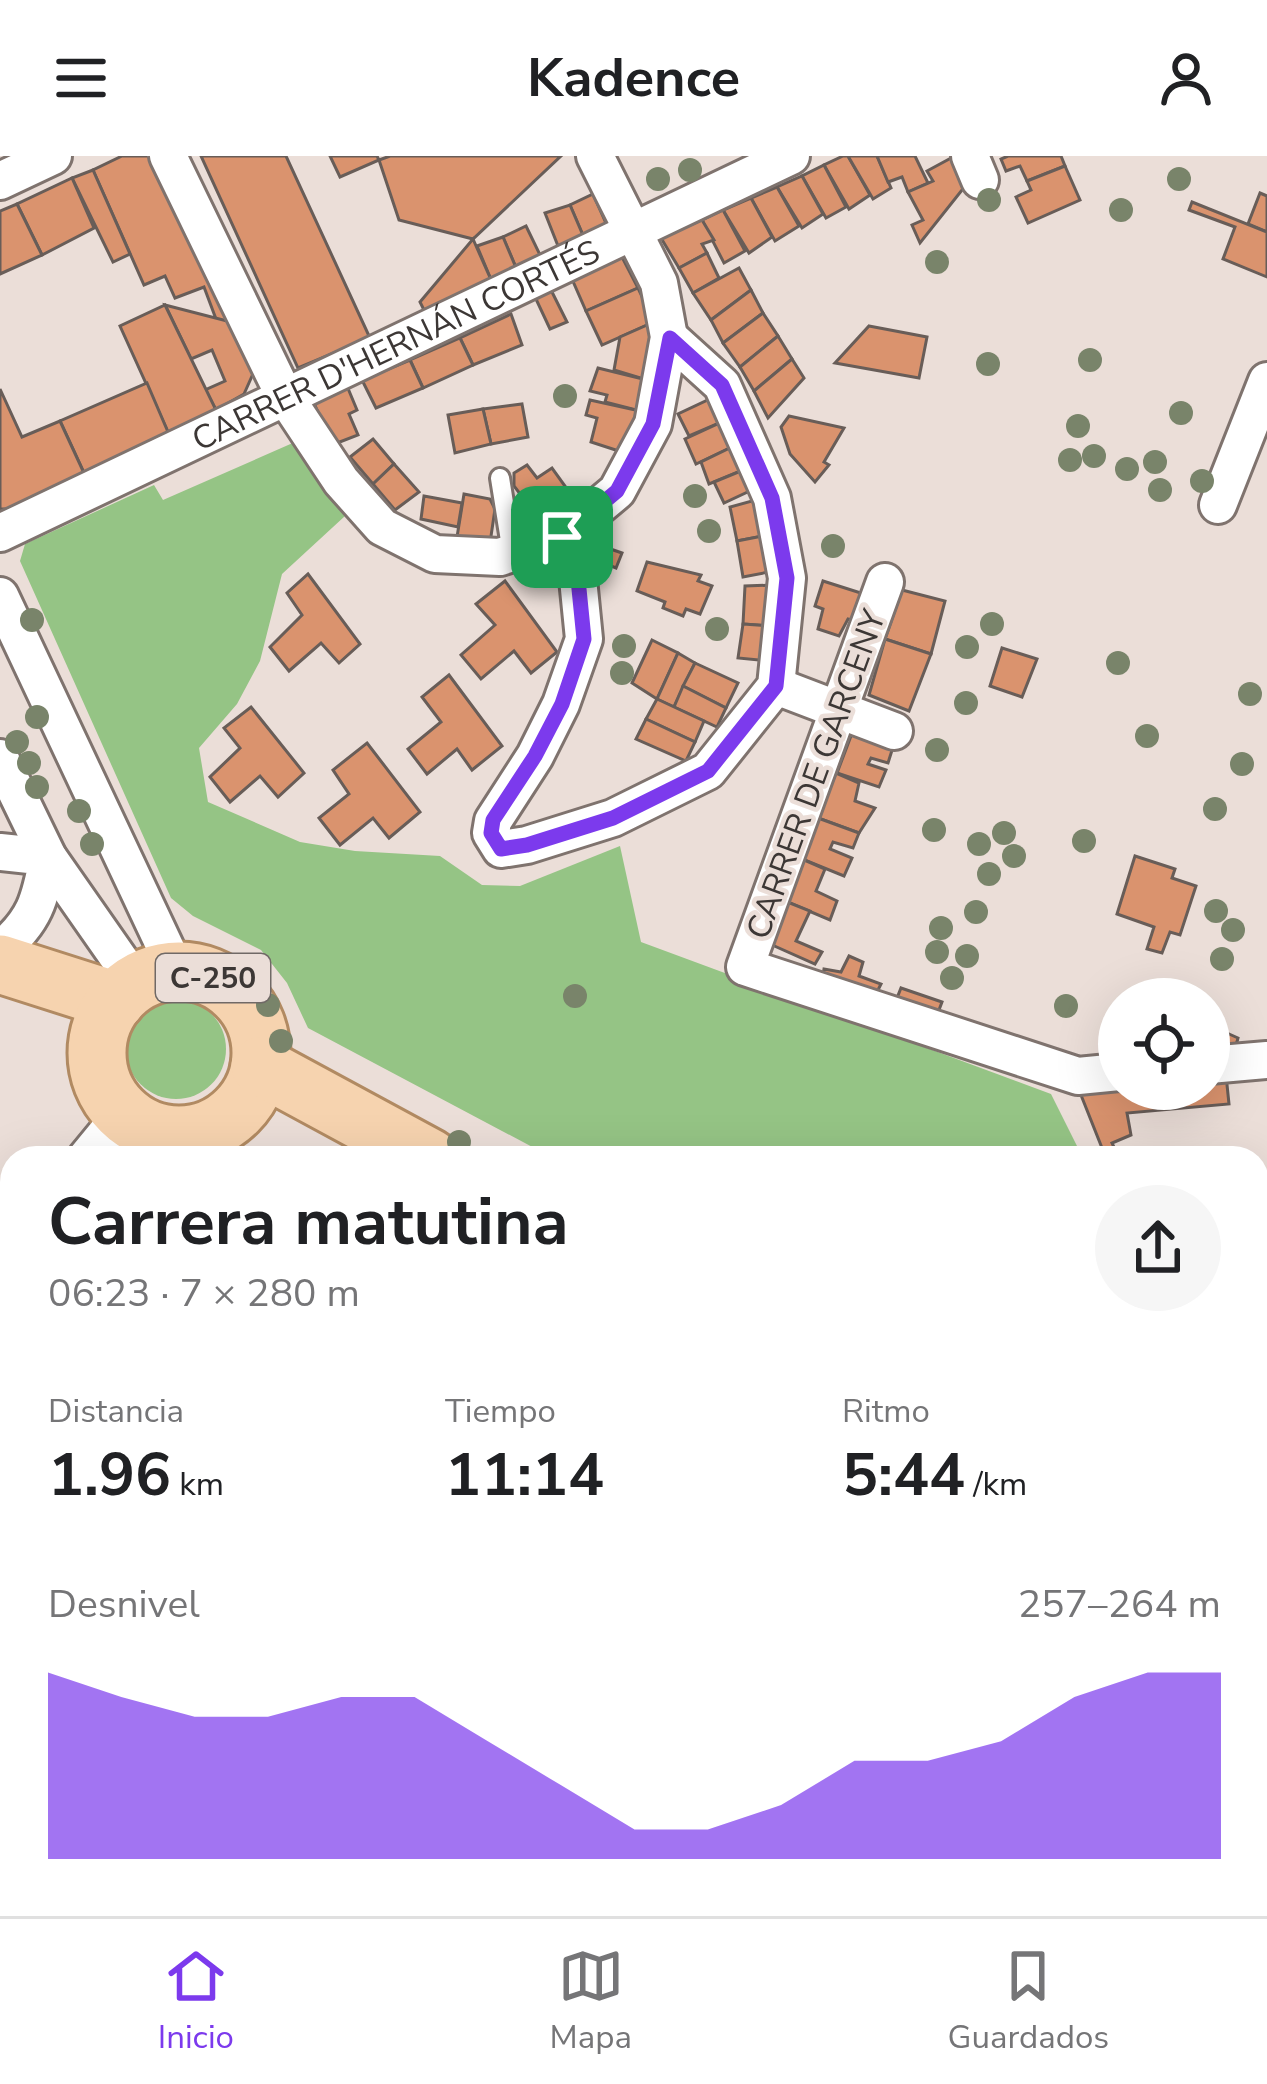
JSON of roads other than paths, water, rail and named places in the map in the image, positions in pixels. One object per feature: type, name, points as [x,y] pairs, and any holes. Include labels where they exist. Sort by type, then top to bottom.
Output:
[{"type":"main road","name":"C-250","points":[[0,964],[131,1001]]},
{"type":"main road","name":"C-250","points":[[0,1000],[45,1012],[131,1001],[212,977],[241,998],[259,1030],[250,1088]]},
{"type":"main road","points":[[131,1001],[102,1080],[123,1113],[148,1129],[176,1135],[217,1126],[250,1088]]},
{"type":"main road","points":[[250,1088],[344,1146]]},
{"type":"main road","points":[[250,1088],[399,1146]]},
{"type":"street","points":[[0,181],[53,156]]},
{"type":"street","points":[[168,156],[284,395],[341,481],[382,527],[435,554],[500,557],[562,537],[617,491],[653,424],[670,338],[659,284],[595,156]]},
{"type":"street","name":"CARRER D'HERNÁN CORTÉS","points":[[0,533],[791,156]]},
{"type":"street","points":[[562,537],[578,579],[584,639],[562,704],[493,820],[495,841],[501,849],[613,818],[708,771],[776,686],[787,578],[772,498],[722,385],[670,338]]},
{"type":"street","points":[[1218,505],[1267,381]]},
{"type":"street","name":"CARRER DE GARCENY","points":[[885,582],[745,967],[1078,1076],[1098,1074]]},
{"type":"street","points":[[0,596],[131,1001]]},
{"type":"street","points":[[776,686],[895,731]]},
{"type":"street","points":[[0,758],[48,857],[131,1001]]},
{"type":"street","points":[[0,852],[48,857]]},
{"type":"street","points":[[0,950],[22,932],[41,899],[48,857]]},
{"type":"street","points":[[1230,1063],[1267,1060]]},
{"type":"street","points":[[96,1146],[123,1113]]},
{"type":"lane","points":[[500,478],[512,554]]}]
